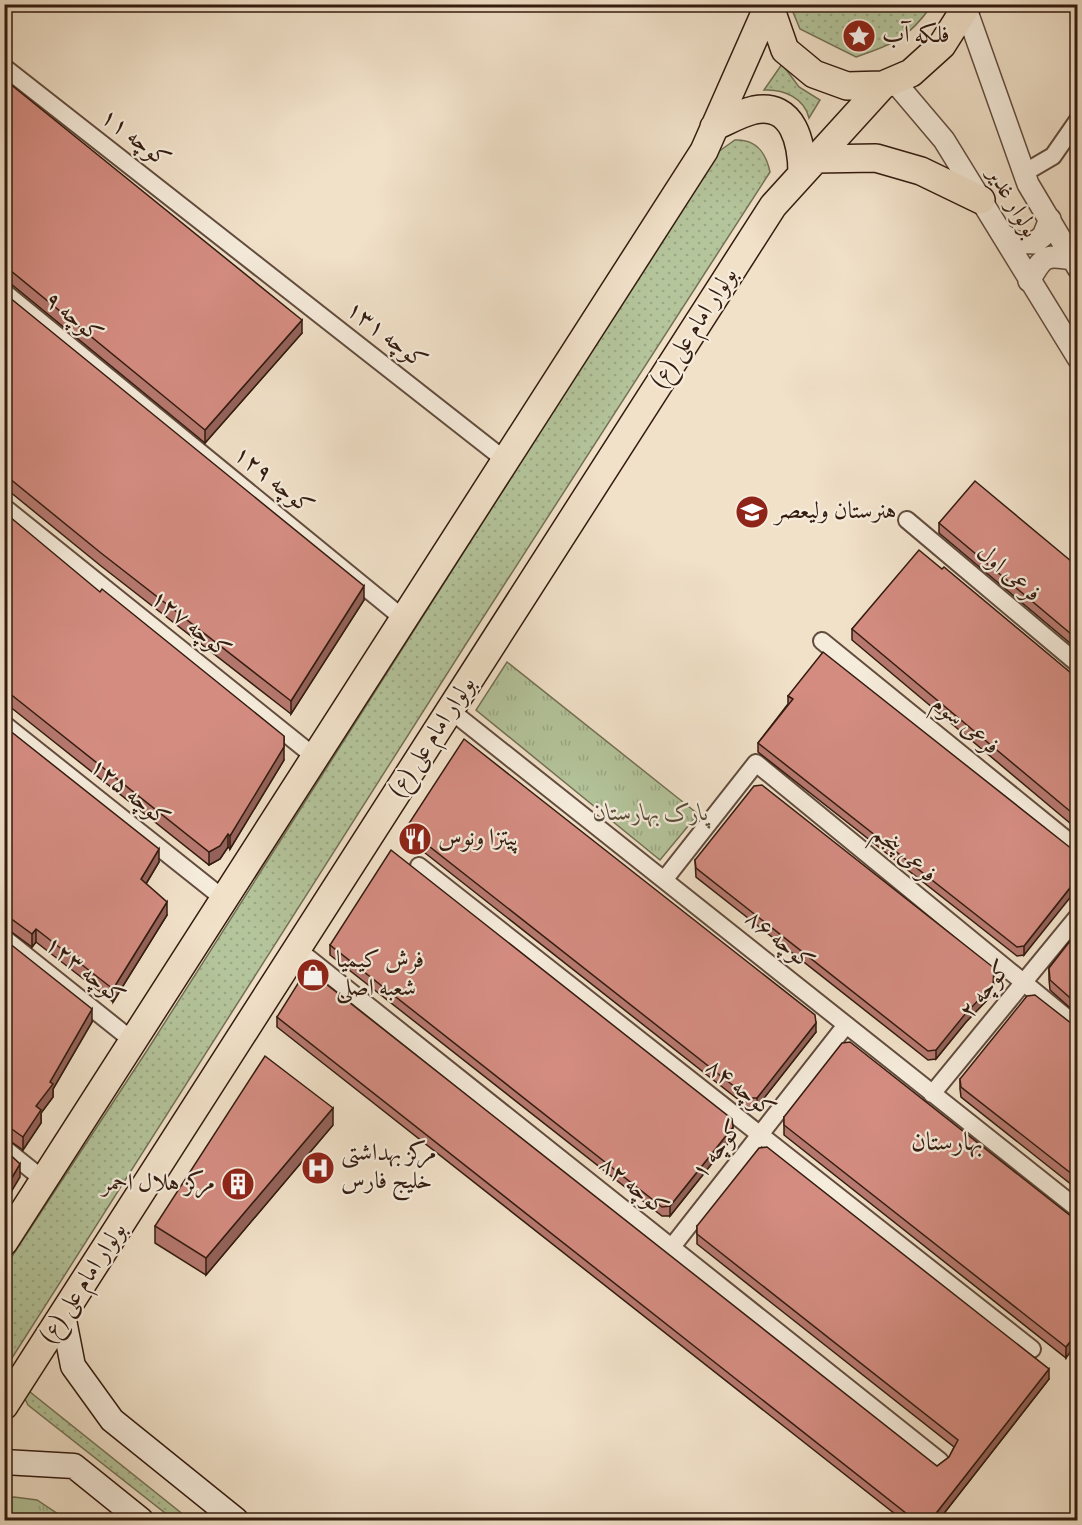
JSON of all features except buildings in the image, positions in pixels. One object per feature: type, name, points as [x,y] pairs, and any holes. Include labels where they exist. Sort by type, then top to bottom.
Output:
[{"type":"main road","points":[[769,4],[785,50],[814,74],[847,86],[888,83],[911,73],[942,45],[967,7]]},
{"type":"main road","points":[[4,1242],[704,151],[769,4]]},
{"type":"main road","name":"بولوار امام علی (ع)","points":[[4,1406],[773,206],[888,83]]},
{"type":"main road","points":[[714,127],[753,110],[773,109],[784,116],[796,130],[809,167],[876,158],[921,171],[981,200]]},
{"type":"main road","points":[[63,1315],[73,1366],[112,1420],[236,1521]]},
{"type":"main road","points":[[4,1462],[74,1466],[141,1521]]},
{"type":"street","name":"بولوار غدیر","points":[[967,7],[1028,184],[1074,263]]},
{"type":"street","name":"کوچه ۱۱","points":[[4,67],[236,249]]},
{"type":"street","name":"بولوار غدیر","points":[[888,83],[944,140],[1077,358]]},
{"type":"street","points":[[1024,173],[1053,156],[1077,120]]},
{"type":"street","points":[[1002,234],[1015,242],[1034,243],[1043,236],[1050,219]]},
{"type":"street","name":"کوچه ۱۳۱","points":[[236,249],[505,460]]},
{"type":"street","points":[[1029,280],[1041,261],[1052,255],[1074,263]]},
{"type":"street","name":"کوچه ۹","points":[[4,292],[112,380]]},
{"type":"street","name":"کوچه ۱۲۹","points":[[112,380],[404,619]]},
{"type":"street","name":"کوچه ۱۲۷","points":[[4,507],[315,757]]},
{"type":"street","name":"فرعی اول","points":[[907,520],[1077,664]]},
{"type":"street","name":"فرعی سوم","points":[[822,641],[1077,849]]},
{"type":"street","name":"کوچه ۸۶","points":[[450,710],[1077,1209]]},
{"type":"street","name":"کوچه ۱۲۵","points":[[4,724],[224,899]]},
{"type":"street","name":"فرعی پنجم","points":[[664,880],[756,763],[1077,1027]]},
{"type":"street","name":"کوچه ۸۴","points":[[419,866],[1032,1349]]},
{"type":"street","name":"کوچه ۲","points":[[932,1094],[1077,916]]},
{"type":"street","name":"کوچه ۱۲۳","points":[[4,938],[133,1041]]},
{"type":"street","name":"کوچه ۸۲","points":[[297,949],[940,1461]]},
{"type":"street","name":"کوچه ۱","points":[[671,1248],[846,1025]]},
{"type":"street","points":[[4,1148],[44,1180]]},
{"type":"green space","name":"فلکه آب","points":[[790,5],[932,5],[915,26],[899,39],[856,57],[800,29]]},
{"type":"green space","points":[[782,64],[799,87],[820,100],[809,118],[803,105],[792,96],[779,91],[764,90]]},
{"type":"green space","points":[[735,140],[749,142],[759,148],[770,172],[466,644],[5,1369],[5,1267],[148,1049],[718,152]]},
{"type":"green space","name":"پارک بهارستان","points":[[507,662],[698,814],[660,860],[476,710]]},
{"type":"green space","points":[[27,1392],[30,1392],[190,1520],[174,1520],[28,1405],[24,1397]]},
{"type":"green space","points":[[14,1497],[37,1500],[67,1520],[5,1520],[5,1499]]},
{"type":"place","name":"فلکه آب","points":[[859,36]]},
{"type":"place","name":"هنرستان ولیعصر","points":[[752,512]]},
{"type":"place","name":"پیتزا ونوس","points":[[415,839]]},
{"type":"place","name":"فرش کیمیا شعبه اصلی","points":[[313,975]]},
{"type":"place","name":"مرکز بهداشتی خلیج فارس","points":[[318,1168]]},
{"type":"place","name":"مرکز هلال احمر","points":[[238,1184]]},
{"type":"district","name":"بهارستان","points":[[947,1143]]}]
